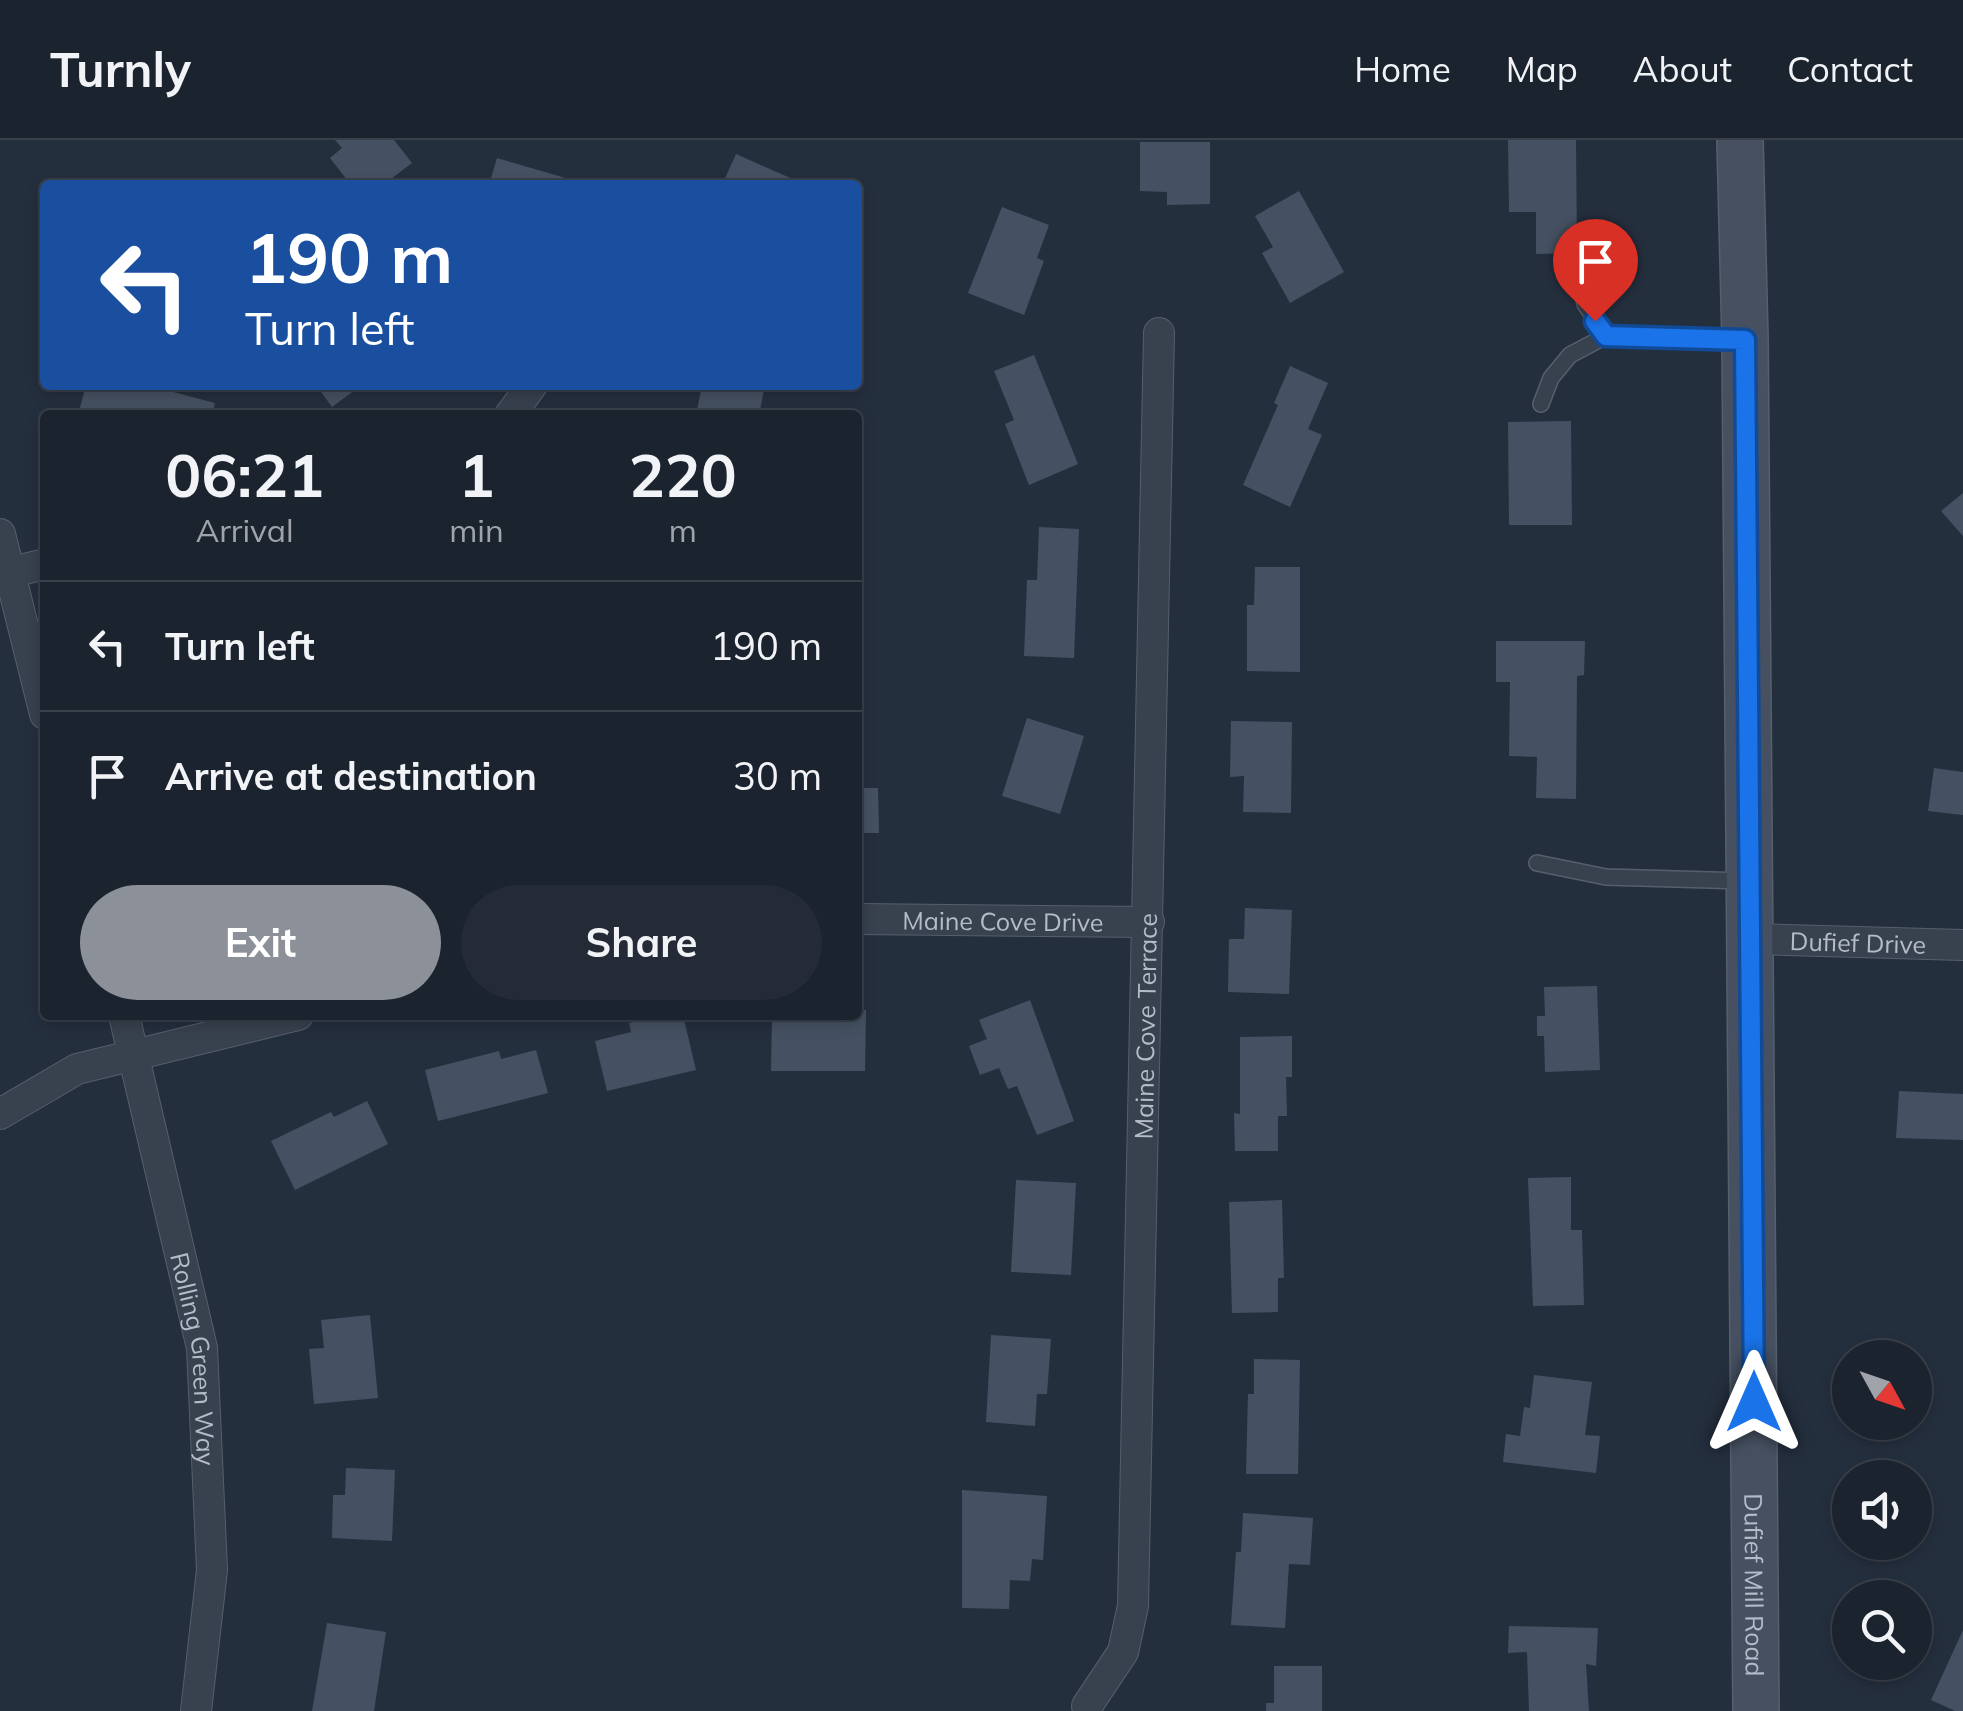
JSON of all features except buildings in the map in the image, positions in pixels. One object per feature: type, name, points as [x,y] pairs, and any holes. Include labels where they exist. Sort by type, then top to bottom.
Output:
[{"type":"main road","name":"Dufief Mill Road","points":[[1740,140],[1756,1711]]},
{"type":"street","name":"Maine Cove Terrace","points":[[1087,1706],[1123,1652],[1133,1606],[1159,333]]},
{"type":"street","points":[[0,534],[4,574],[40,697]]},
{"type":"street","points":[[4,574],[40,565]]},
{"type":"street","name":"Maine Cove Drive","points":[[862,919],[1149,922]]},
{"type":"street","name":"Dufief Drive","points":[[1750,939],[1963,944]]},
{"type":"street","name":"Rolling Green Way","points":[[125,1020],[202,1348],[212,1570],[196,1711]]},
{"type":"street","points":[[0,1114],[77,1069],[277,1020]]},
{"type":"lane","points":[[1577,269],[1585,304],[1606,336]]},
{"type":"lane","points":[[1541,404],[1551,378],[1570,356],[1606,336],[1745,340]]},
{"type":"lane","points":[[1537,862],[1606,877],[1749,881]]},
{"type":"route","points":[[1595,321],[1606,336],[1745,340],[1754,1402]]}]
